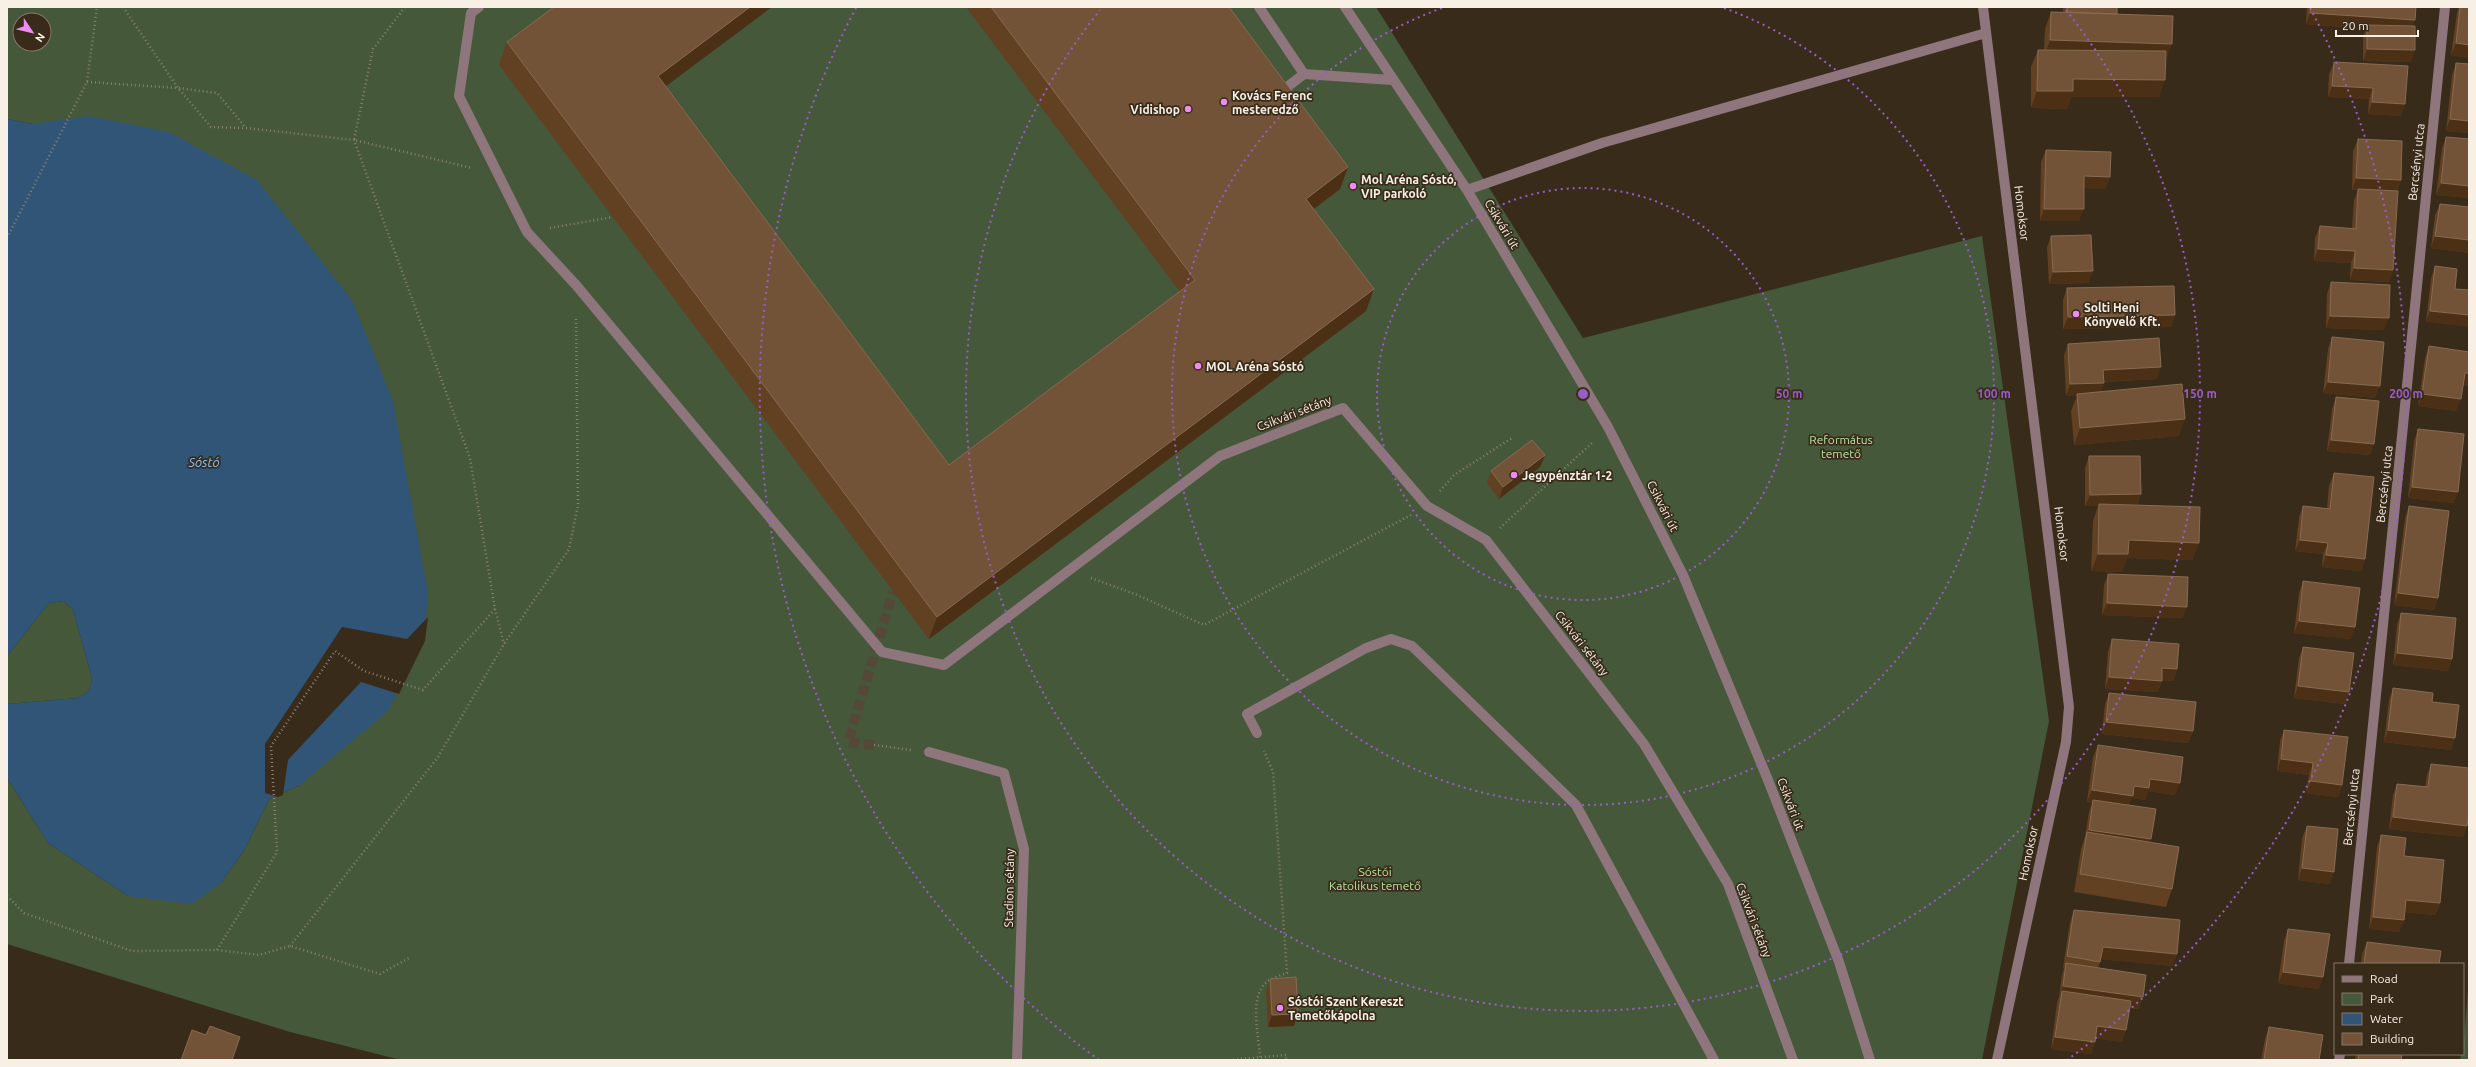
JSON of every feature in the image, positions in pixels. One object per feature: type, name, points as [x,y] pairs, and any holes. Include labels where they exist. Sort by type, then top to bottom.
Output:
[{"type":"street","points":[[479,7],[471,13],[459,96],[496,173],[528,232],[576,285],[882,652],[944,664],[1068,570]]},
{"type":"street","points":[[1259,7],[1304,74]]},
{"type":"street","name":"Csikvári út","points":[[1345,7],[1392,80],[1467,190],[1608,428],[1683,575],[1765,773],[1839,962],[1870,1060]]},
{"type":"street","name":"Homoksor","points":[[1983,7],[2069,707],[2066,742],[1997,1060]]},
{"type":"street","name":"Bercsényi utca","points":[[2349,963],[2445,7]]},
{"type":"street","points":[[1467,190],[1602,144],[1986,33]]},
{"type":"street","points":[[1272,98],[1304,74],[1392,80]]},
{"type":"street","name":"Csikvári sétány","points":[[1068,570],[1220,456],[1343,408],[1427,506],[1486,540],[1644,744],[1728,884],[1793,1060]]},
{"type":"street","points":[[1257,733],[1247,714],[1366,648],[1391,639],[1412,646],[1576,805],[1714,1060]]},
{"type":"street","name":"Stadion sétány","points":[[929,752],[1004,773],[1024,849],[1017,1060]]},
{"type":"path","points":[[7,238],[86,82],[97,7]]},
{"type":"path","points":[[123,7],[178,88],[211,127],[246,128],[354,140],[496,173]]},
{"type":"path","points":[[405,7],[373,49],[354,140],[470,458],[495,609],[504,644]]},
{"type":"path","points":[[86,82],[178,88],[217,93],[246,128]]},
{"type":"path","points":[[528,232],[613,217]]},
{"type":"path","points":[[7,896],[24,913],[132,951],[217,950],[259,956],[290,946],[438,757],[504,644],[568,549],[578,505],[576,285]]},
{"type":"path","points":[[1486,540],[1608,428]]},
{"type":"path","points":[[1068,570],[1135,594],[1204,625],[1427,506],[1454,475],[1512,438]]},
{"type":"path","points":[[217,950],[277,852],[271,746],[335,651],[364,671],[423,690],[495,609]]},
{"type":"path","points":[[1257,733],[1273,772],[1287,973],[1272,978],[1261,988],[1256,1006],[1260,1057]]},
{"type":"path","points":[[874,745],[929,752]]},
{"type":"path","points":[[290,946],[380,974],[409,958]]},
{"type":"path","points":[[1229,1060],[1286,1055],[1286,1060]]},
{"type":"green space","points":[[7,7],[1376,7],[1583,338],[1982,236],[2049,721],[1982,1060],[401,1060],[290,1032],[7,944],[7,778],[48,843],[128,896],[221,883],[245,849],[269,799],[300,785],[7,368],[7,168],[33,124],[7,119]]},
{"type":"green space","points":[[64,601],[73,610],[92,678],[89,691],[78,698],[7,704],[7,656],[49,603]]},
{"type":"green space","points":[[2469,977],[2469,1060],[2460,1060],[2461,1055],[2464,1055]]},
{"type":"water","name":"Sóstó","points":[[89,116],[169,132],[257,180],[352,300],[393,401],[428,593],[424,641],[388,711],[300,785],[269,799],[245,849],[221,883],[192,904],[128,896],[48,843],[7,778],[7,704],[78,698],[89,691],[92,678],[73,610],[64,601],[49,603],[7,656],[7,119],[33,124]]},
{"type":"pier","points":[[428,617],[425,641],[399,694],[361,682],[288,760],[283,795],[278,797],[265,793],[265,744],[342,627],[407,639]]},
{"type":"building","name":"MOL Aréna Sóstó","points":[[554,7],[750,7],[658,76],[949,465],[1195,280],[991,7],[1229,7],[1348,167],[1306,199],[1374,289],[937,617],[507,42]]},
{"type":"building","points":[[2067,7],[2117,7],[2117,14],[2067,12]]},
{"type":"building","points":[[2311,7],[2416,7],[2415,20],[2310,13]]},
{"type":"building","points":[[2460,7],[2469,7],[2469,45],[2456,43]]},
{"type":"building","points":[[2051,12],[2173,16],[2172,44],[2050,40]]},
{"type":"building","points":[[2367,25],[2415,26],[2415,50],[2367,49]]},
{"type":"building","points":[[2038,50],[2166,51],[2165,80],[2073,79],[2073,91],[2037,91]]},
{"type":"building","points":[[2334,62],[2408,66],[2405,104],[2372,102],[2373,88],[2332,86]]},
{"type":"building","points":[[2456,63],[2469,64],[2469,121],[2450,119]]},
{"type":"building","points":[[2446,137],[2469,139],[2469,186],[2441,183]]},
{"type":"building","points":[[2358,139],[2402,141],[2401,180],[2356,178]]},
{"type":"building","points":[[2046,150],[2111,152],[2110,177],[2084,176],[2084,209],[2044,209]]},
{"type":"building","points":[[2358,189],[2398,191],[2393,270],[2354,268],[2355,251],[2318,249],[2320,226],[2356,229]]},
{"type":"building","points":[[2440,204],[2469,207],[2469,240],[2435,236]]},
{"type":"building","points":[[2091,235],[2093,271],[2053,272],[2051,236]]},
{"type":"building","points":[[2435,266],[2457,269],[2455,289],[2469,290],[2469,315],[2430,311]]},
{"type":"building","points":[[2331,282],[2390,285],[2389,318],[2330,316]]},
{"type":"building","points":[[2174,286],[2175,315],[2068,317],[2067,288]]},
{"type":"building","points":[[2332,337],[2384,342],[2380,386],[2328,382]]},
{"type":"building","points":[[2159,338],[2161,367],[2103,370],[2104,383],[2070,384],[2068,344]]},
{"type":"building","points":[[2429,346],[2469,352],[2469,373],[2465,373],[2461,399],[2422,394]]},
{"type":"building","points":[[2182,384],[2185,419],[2080,428],[2077,394]]},
{"type":"building","points":[[2336,397],[2379,401],[2374,444],[2331,440]]},
{"type":"building","points":[[2418,429],[2464,434],[2458,492],[2412,487]]},
{"type":"building","points":[[1532,440],[1545,455],[1503,487],[1491,471]]},
{"type":"building","points":[[2089,456],[2140,456],[2141,494],[2090,495]]},
{"type":"building","points":[[2334,473],[2374,477],[2365,559],[2326,555],[2328,543],[2300,540],[2303,506],[2330,509]]},
{"type":"building","points":[[2099,504],[2200,507],[2199,543],[2129,540],[2128,554],[2098,554]]},
{"type":"building","points":[[2409,506],[2449,511],[2438,598],[2398,593]]},
{"type":"building","points":[[2108,574],[2188,577],[2187,607],[2107,603]]},
{"type":"building","points":[[2303,581],[2360,588],[2355,627],[2299,621]]},
{"type":"building","points":[[2401,613],[2456,618],[2452,659],[2397,653]]},
{"type":"building","points":[[2112,639],[2179,644],[2177,669],[2162,668],[2162,681],[2109,677]]},
{"type":"building","points":[[2303,647],[2354,653],[2349,692],[2298,686]]},
{"type":"building","points":[[2393,688],[2433,693],[2432,702],[2459,705],[2455,738],[2388,730]]},
{"type":"building","points":[[2109,693],[2196,702],[2193,731],[2106,722]]},
{"type":"building","points":[[2284,730],[2348,737],[2342,785],[2311,781],[2313,763],[2281,759]]},
{"type":"building","points":[[2098,745],[2183,757],[2180,783],[2150,779],[2149,788],[2134,786],[2133,796],[2092,790]]},
{"type":"building","points":[[2431,764],[2469,768],[2469,812],[2467,826],[2393,817],[2397,784],[2428,787]]},
{"type":"building","points":[[2093,800],[2156,809],[2151,839],[2089,830]]},
{"type":"building","points":[[2307,826],[2338,829],[2334,872],[2302,868]]},
{"type":"building","points":[[2087,832],[2179,847],[2172,889],[2080,874]]},
{"type":"building","points":[[2381,835],[2406,838],[2404,856],[2444,860],[2440,903],[2406,900],[2404,920],[2373,917]]},
{"type":"building","points":[[2074,910],[2180,920],[2177,954],[2103,947],[2100,962],[2067,956]]},
{"type":"building","points":[[2288,929],[2330,934],[2323,977],[2283,972]]},
{"type":"building","points":[[2367,942],[2441,951],[2439,963],[2364,963]]},
{"type":"building","points":[[2066,963],[2146,975],[2143,997],[2063,986]]},
{"type":"building","points":[[1296,977],[1298,1014],[1272,1015],[1270,979]]},
{"type":"building","points":[[2062,991],[2131,1001],[2126,1030],[2097,1026],[2095,1042],[2055,1037]]},
{"type":"building","points":[[210,1026],[240,1037],[232,1060],[181,1060],[192,1030],[206,1035]]},
{"type":"building","points":[[2269,1027],[2323,1035],[2319,1060],[2264,1060]]},
{"type":"building","points":[[2359,1055],[2402,1055],[2401,1060],[2358,1060]]},
{"type":"tunnel","points":[[874,745],[848,742],[893,592]]},
{"type":"place","name":"Kovács Ferenc mesteredző","points":[[1224,102]]},
{"type":"place","name":"Vidishop","points":[[1188,109]]},
{"type":"place","name":"Mol Aréna Sóstó, VIP parkoló","points":[[1353,186]]},
{"type":"place","name":"Solti Heni Könyvelő Kft.","points":[[2076,314]]},
{"type":"place","name":"MOL Aréna Sóstó","points":[[1198,366]]},
{"type":"place","name":"Jegypénztár 1-2","points":[[1514,475]]},
{"type":"place","name":"Sóstói Szent Kereszt Temetőkápolna","points":[[1280,1008]]},
{"type":"park label","name":"Református temető","points":[[1841,446]]},
{"type":"park label","name":"Sóstói Katolikus temető","points":[[1375,878]]}]
